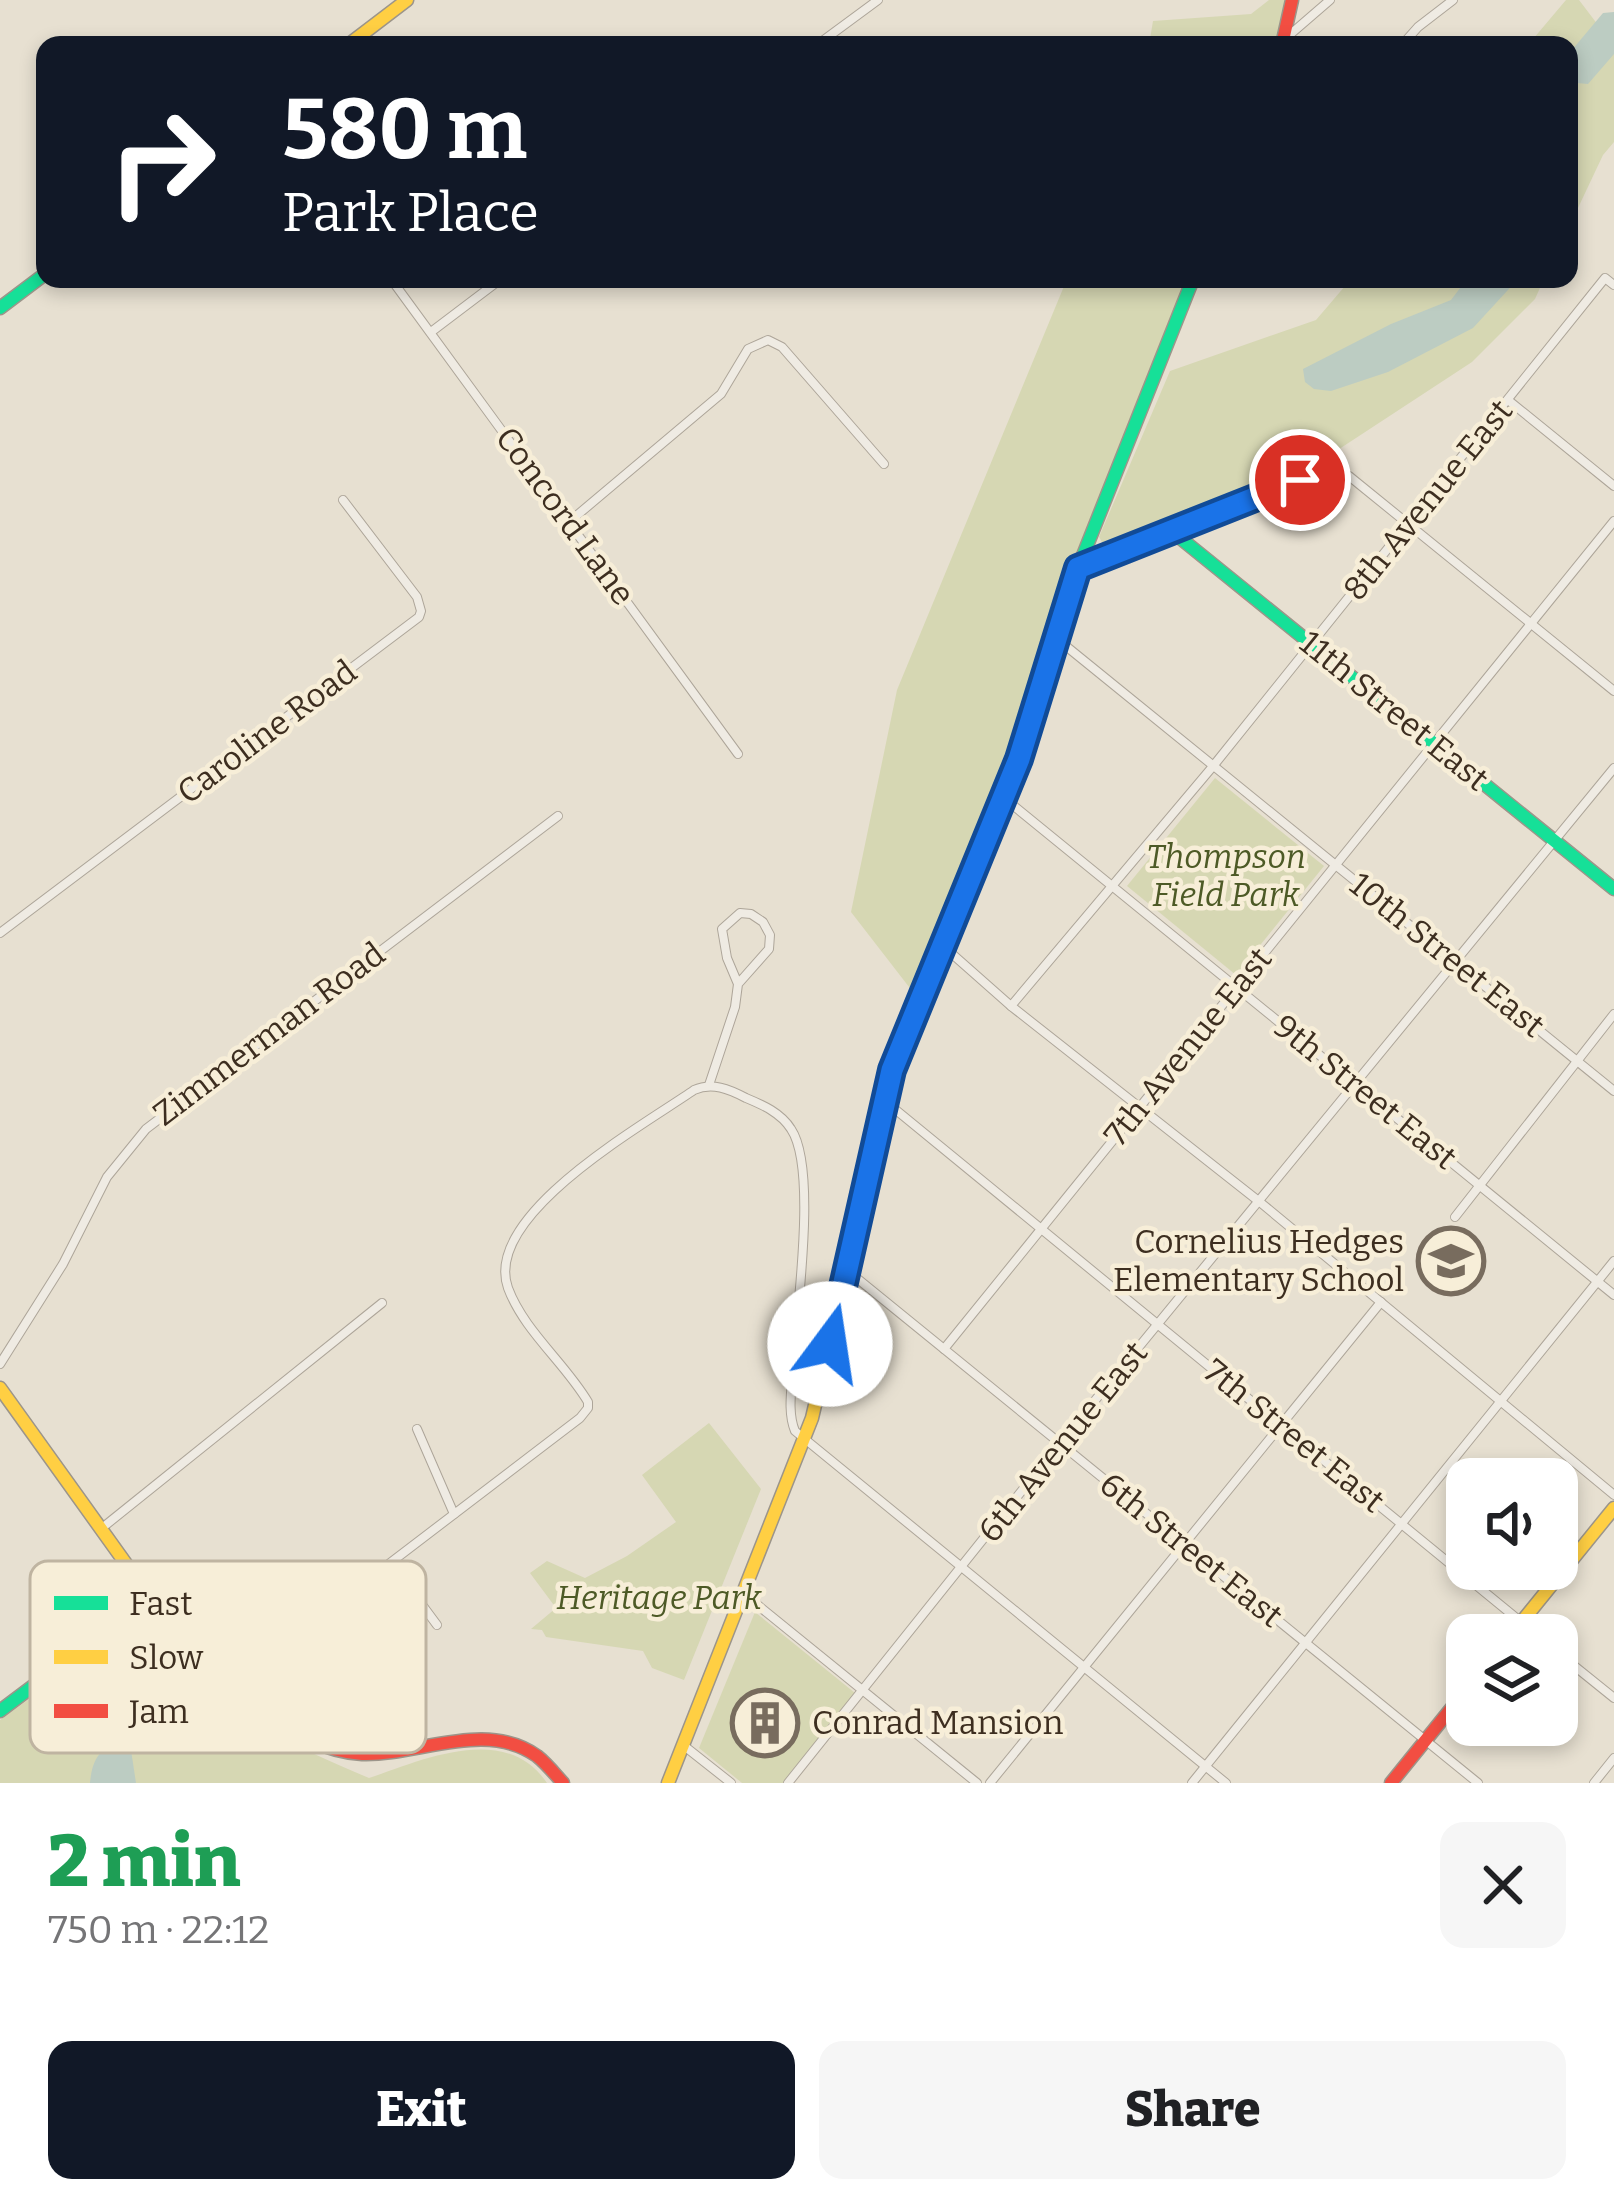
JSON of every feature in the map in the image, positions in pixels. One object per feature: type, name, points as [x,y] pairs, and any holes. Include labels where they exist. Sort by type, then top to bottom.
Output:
[{"type":"street","points":[[360,36],[407,0]]},
{"type":"street","points":[[829,36],[878,0]]},
{"type":"street","points":[[1284,36],[1292,0]]},
{"type":"street","points":[[1290,36],[1330,0]]},
{"type":"street","points":[[1432,0],[1440,9]]},
{"type":"street","points":[[1412,36],[1453,0]]},
{"type":"street","name":"8th Avenue East","points":[[1011,1006],[1214,765],[1605,278],[1614,285]]},
{"type":"street","points":[[0,308],[36,281]]},
{"type":"street","name":"Concord Lane","points":[[398,288],[738,754]]},
{"type":"street","points":[[430,333],[489,288]]},
{"type":"street","points":[[668,1783],[804,1441],[898,1052],[1004,798],[1078,568],[1189,288]]},
{"type":"street","points":[[568,522],[721,394],[748,350],[768,340],[782,347],[884,464]]},
{"type":"street","points":[[1508,400],[1614,486]]},
{"type":"street","points":[[1348,476],[1614,691]]},
{"type":"street","points":[[1078,568],[1300,480]]},
{"type":"street","name":"Caroline Road","points":[[0,934],[419,617],[417,597],[343,500]]},
{"type":"street","name":"7th Avenue East","points":[[944,1349],[1614,521]]},
{"type":"street","name":"11th Street East","points":[[1174,533],[1614,890]]},
{"type":"street","name":"10th Street East","points":[[1056,637],[1614,1091]]},
{"type":"street","name":"6th Avenue East","points":[[788,1783],[1614,768]]},
{"type":"street","name":"9th Street East","points":[[1004,798],[1614,1295]]},
{"type":"street","name":"Zimmerman Road","points":[[0,1364],[62,1264],[107,1177],[146,1129],[558,816]]},
{"type":"street","points":[[709,1085],[736,1007],[738,984],[721,939],[722,929],[740,913],[763,922],[770,935],[769,949],[738,984]]},
{"type":"street","points":[[941,944],[1614,1496]]},
{"type":"street","points":[[1455,1217],[1614,1014]]},
{"type":"street","points":[[394,1561],[589,1408],[511,1294],[506,1282],[507,1256],[519,1232],[558,1187],[694,1090],[709,1085],[776,1114],[791,1128],[801,1151],[804,1208],[791,1422],[804,1441],[1226,1783]]},
{"type":"street","name":"7th Street East","points":[[884,1101],[1511,1614]]},
{"type":"street","points":[[1192,1783],[1614,1261]]},
{"type":"street","name":"6th Street East","points":[[848,1271],[1478,1783]]},
{"type":"street","points":[[990,1783],[1381,1302]]},
{"type":"street","points":[[102,1528],[382,1303]]},
{"type":"street","points":[[0,1388],[125,1561]]},
{"type":"street","points":[[417,1429],[454,1514]]},
{"type":"street","points":[[1528,1614],[1614,1508]]},
{"type":"street","points":[[744,1594],[977,1783]]},
{"type":"street","points":[[426,1609],[437,1624]]},
{"type":"street","points":[[1578,1669],[1614,1698]]},
{"type":"street","points":[[0,1711],[30,1688]]},
{"type":"street","points":[[1391,1783],[1446,1716]]},
{"type":"street","points":[[426,1745],[494,1738],[533,1754],[563,1783]]},
{"type":"street","points":[[683,1745],[730,1783]]},
{"type":"street","points":[[343,1753],[389,1753]]},
{"type":"street","points":[[1594,1783],[1614,1758]]},
{"type":"green space","points":[[1269,0],[1285,0],[1277,36],[1150,36],[1153,21],[1251,14]]},
{"type":"green space","points":[[1566,0],[1579,0],[1614,46],[1614,142],[1578,208],[1578,36],[1536,36]]},
{"type":"green space","points":[[1063,288],[1183,288],[1044,646],[1000,792],[916,996],[851,912],[897,690]]},
{"type":"green space","points":[[1343,288],[1540,288],[1535,299],[1472,362],[1327,457],[1108,552],[1099,537],[1170,371],[1316,320]]},
{"type":"green space","name":"Thompson Field Park","points":[[1215,778],[1324,866],[1236,975],[1127,886]]},
{"type":"green space","name":"Heritage Park","points":[[709,1423],[761,1489],[684,1680],[652,1668],[643,1651],[546,1637],[542,1630],[531,1629],[556,1608],[530,1573],[547,1561],[585,1578],[676,1522],[642,1475]]},
{"type":"green space","points":[[755,1612],[855,1693],[783,1783],[742,1783],[699,1748]]},
{"type":"green space","points":[[30,1698],[30,1753],[313,1753],[369,1778],[439,1755],[487,1750],[530,1764],[547,1783],[0,1783],[0,1720]]},
{"type":"shaded area","points":[[1614,12],[1614,54],[1588,84],[1578,83],[1578,43],[1603,13]]},
{"type":"shaded area","points":[[1460,288],[1510,288],[1473,328],[1388,372],[1331,391],[1314,389],[1305,382],[1303,369],[1391,324],[1451,300]]},
{"type":"shaded area","points":[[131,1753],[136,1783],[90,1783],[97,1757]]},
{"type":"traffic: fast","points":[[0,308],[36,281]]},
{"type":"traffic: fast","points":[[865,1191],[898,1052],[1004,798],[1078,568],[1189,288]]},
{"type":"traffic: fast","points":[[1078,568],[1174,533],[1614,889]]},
{"type":"traffic: fast","points":[[0,1711],[30,1688]]},
{"type":"traffic: slow","points":[[360,36],[407,0]]},
{"type":"traffic: slow","points":[[668,1783],[812,1418],[865,1191]]},
{"type":"traffic: slow","points":[[0,1388],[124,1561]]},
{"type":"traffic: slow","points":[[1528,1614],[1614,1508]]},
{"type":"traffic: jam","points":[[1284,36],[1292,0]]},
{"type":"traffic: jam","points":[[1391,1783],[1446,1715]]},
{"type":"traffic: jam","points":[[426,1746],[474,1740],[517,1745],[537,1756],[563,1783]]},
{"type":"traffic: jam","points":[[355,1753],[383,1753]]},
{"type":"place","name":"Cornelius Hedges Elementary School","points":[[1451,1261]]},
{"type":"place","name":"Conrad Mansion","points":[[765,1723]]},
{"type":"route","points":[[830,1344],[892,1070],[1019,759],[1078,568],[1300,480]]}]
